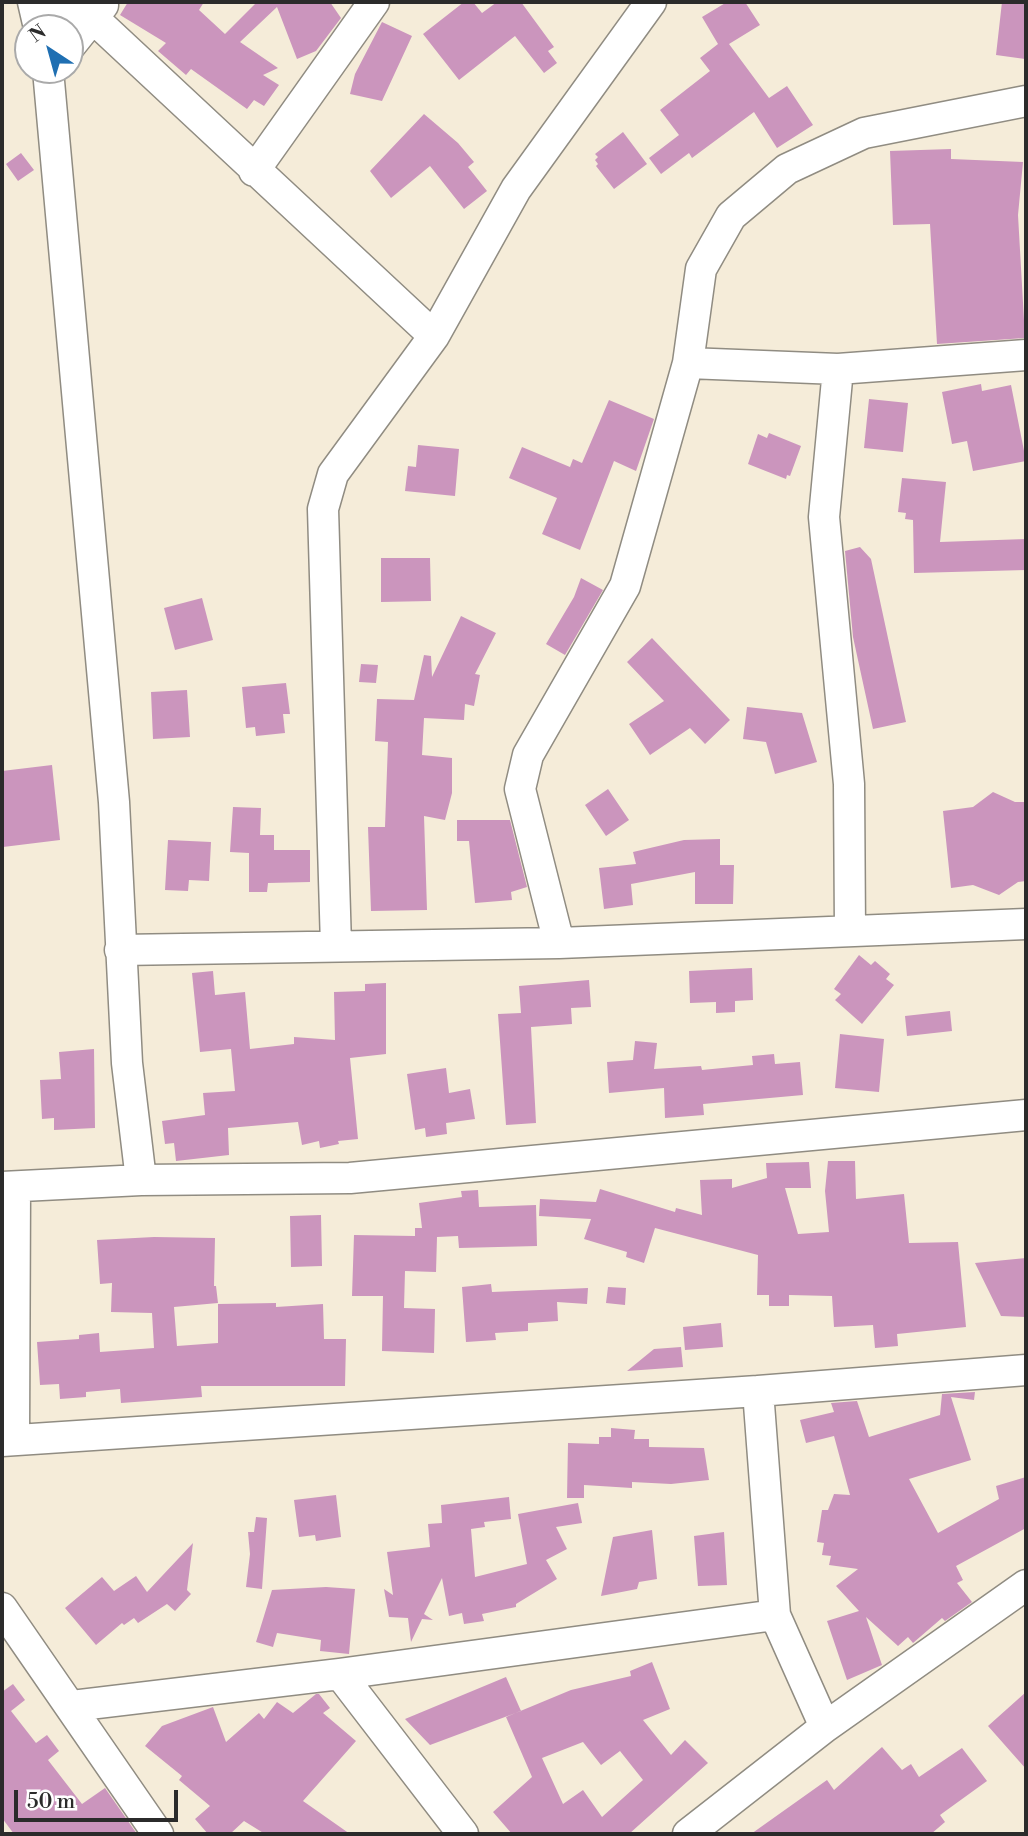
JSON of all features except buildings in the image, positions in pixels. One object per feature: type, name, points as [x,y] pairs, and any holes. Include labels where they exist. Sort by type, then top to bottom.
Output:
[{"type":"street","points":[[53,2],[100,11],[254,171],[434,335]]},
{"type":"street","points":[[254,171],[374,2]]},
{"type":"street","points":[[335,946],[323,509],[333,474],[434,335],[516,189],[651,2]]},
{"type":"street","points":[[84,30],[100,11]]},
{"type":"street","points":[[49,84],[114,802],[127,1063],[141,1180]]},
{"type":"street","points":[[559,943],[520,789],[527,755],[625,586],[688,363],[701,269],[731,216],[787,169],[864,134],[1026,101]]},
{"type":"street","points":[[688,363],[838,369],[1026,355]]},
{"type":"street","points":[[838,369],[824,517],[849,784],[850,931]]},
{"type":"street","points":[[120,950],[559,943],[1026,924]]},
{"type":"street","points":[[1026,1115],[350,1178],[141,1180],[8,1187],[8,1440],[758,1391],[1026,1370]]},
{"type":"street","points":[[758,1391],[775,1615],[825,1727]]},
{"type":"street","points":[[688,1834],[825,1727],[1026,1585]]},
{"type":"street","points":[[2,1608],[158,1834]]},
{"type":"street","points":[[72,1706],[340,1674],[775,1615]]},
{"type":"street","points":[[340,1674],[463,1834]]}]
